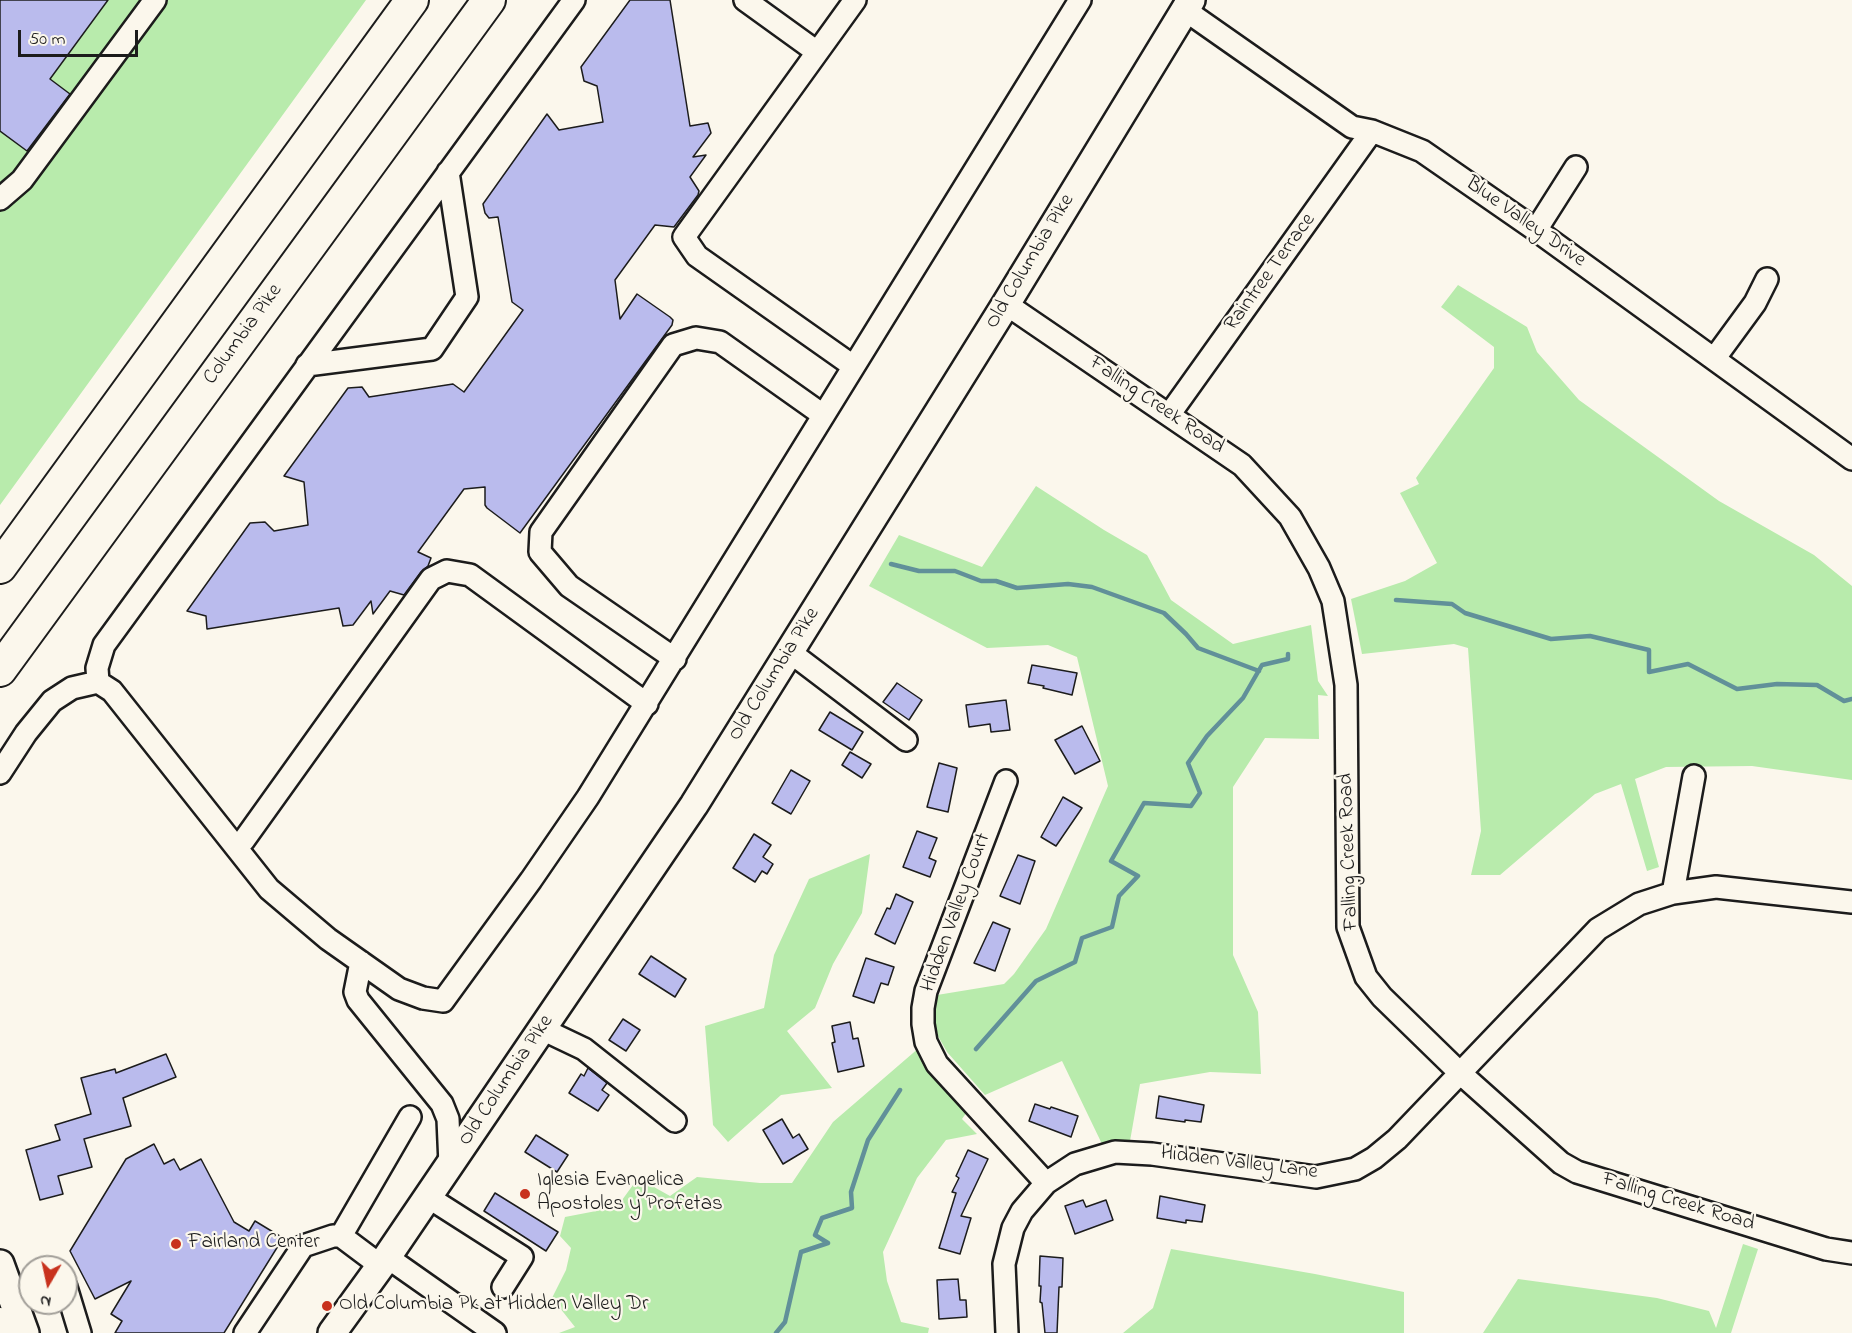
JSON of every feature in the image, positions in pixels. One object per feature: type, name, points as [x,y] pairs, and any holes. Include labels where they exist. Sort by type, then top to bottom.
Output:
[{"type":"highway","points":[[0,567],[412,0]]},
{"type":"highway","name":"Columbia Pike","points":[[0,670],[489,0]]},
{"type":"main road","name":"Old Columbia Pike","points":[[332,1333],[450,1165],[694,805],[1006,304],[1188,5]]},
{"type":"main road","points":[[0,1264],[7,1328]]},
{"type":"street","points":[[0,199],[22,180],[155,0]]},
{"type":"street","points":[[574,0],[104,645],[97,668],[98,681],[112,692],[269,889],[328,939],[399,989],[423,998],[443,1001],[584,803],[1080,0]]},
{"type":"street","points":[[745,0],[817,52]]},
{"type":"street","points":[[853,366],[697,256],[684,237],[855,0]]},
{"type":"street","name":"Blue Valley Drive","points":[[1188,5],[1352,127],[1372,131],[1422,151],[1536,230],[1852,459]]},
{"type":"street","name":"Raintree Terrace","points":[[1169,415],[1372,131]]},
{"type":"street","points":[[1536,230],[1576,167]]},
{"type":"street","points":[[307,365],[432,350],[467,297],[448,172]]},
{"type":"street","points":[[1714,359],[1755,303],[1767,279]]},
{"type":"street","name":"Falling Creek Road","points":[[1006,304],[1242,465],[1290,517],[1319,568],[1333,601],[1346,685],[1348,927],[1366,977],[1382,997],[1459,1072],[1561,1163],[1577,1172],[1826,1250],[1852,1252]]},
{"type":"street","points":[[675,659],[569,586],[540,552],[541,532],[673,345],[696,338],[720,342],[823,415]]},
{"type":"street","points":[[236,847],[251,831],[430,579],[447,571],[470,575],[647,704]]},
{"type":"street","points":[[790,652],[906,740]]},
{"type":"street","points":[[0,773],[26,733],[52,701],[72,688],[98,681]]},
{"type":"street","points":[[1673,893],[1694,776]]},
{"type":"street","name":"Hidden Valley Court","points":[[1006,781],[926,991],[923,1023],[926,1041],[937,1064],[1046,1183]]},
{"type":"street","name":"Hidden Valley Lane","points":[[1007,1333],[1004,1264],[1013,1228],[1022,1211],[1046,1183],[1075,1164],[1115,1152],[1152,1154],[1316,1177],[1355,1169],[1374,1158],[1396,1139],[1598,929],[1639,904],[1673,893],[1716,887],[1852,902]]},
{"type":"street","points":[[361,962],[355,992],[358,1000],[442,1104],[448,1119],[450,1165]]},
{"type":"street","points":[[542,1029],[584,1049],[675,1121]]},
{"type":"street","points":[[341,1236],[410,1117]]},
{"type":"street","points":[[428,1197],[522,1257],[503,1287]]},
{"type":"street","points":[[245,1333],[303,1246],[333,1236],[341,1236],[384,1261],[495,1333]]},
{"type":"street","points":[[75,1315],[80,1333]]},
{"type":"green space","points":[[0,0],[366,0],[0,505]]},
{"type":"green space","points":[[1458,285],[1527,327],[1537,352],[1579,400],[1719,501],[1814,555],[1852,586],[1852,780],[1752,766],[1666,767],[1635,779],[1659,867],[1647,871],[1621,784],[1595,794],[1500,875],[1471,875],[1481,831],[1468,648],[1454,644],[1362,654],[1351,599],[1405,581],[1437,563],[1400,493],[1419,484],[1416,478],[1494,368],[1494,347],[1441,307]]},
{"type":"green space","points":[[1036,486],[1147,555],[1171,600],[1233,644],[1311,625],[1318,681],[1328,696],[1318,695],[1319,739],[1265,738],[1233,787],[1233,955],[1258,1012],[1261,1074],[1210,1072],[1140,1084],[1130,1141],[1102,1144],[1062,1061],[985,1095],[947,1052],[938,1036],[935,1023],[937,995],[1004,984],[1014,974],[1046,929],[1108,786],[1077,657],[1048,645],[987,648],[869,586],[899,535],[982,567]]},
{"type":"green space","points":[[870,854],[862,913],[833,964],[815,1008],[787,1031],[832,1088],[781,1095],[728,1142],[713,1125],[705,1026],[764,1008],[774,955],[809,879]]},
{"type":"green space","points":[[920,1047],[969,1109],[962,1119],[977,1134],[946,1140],[917,1178],[883,1252],[887,1281],[901,1322],[929,1328],[928,1333],[559,1333],[575,1327],[552,1298],[566,1270],[571,1248],[560,1236],[565,1217],[617,1207],[638,1178],[670,1196],[697,1177],[760,1183],[792,1183],[833,1122]]},
{"type":"green space","points":[[1743,1244],[1758,1249],[1731,1333],[1483,1333],[1518,1279],[1657,1298],[1709,1311],[1716,1328]]},
{"type":"green space","points":[[1171,1249],[1404,1292],[1404,1333],[1123,1333],[1153,1308]]},
{"type":"building","points":[[0,0],[108,0],[50,79],[70,94],[27,151],[0,131]]},
{"type":"building","points":[[630,0],[670,0],[690,126],[708,123],[711,133],[693,157],[706,155],[690,177],[699,191],[698,195],[674,227],[655,225],[615,280],[620,319],[637,294],[670,317],[673,320],[672,325],[520,533],[487,508],[485,487],[464,489],[418,552],[431,558],[428,566],[404,595],[390,591],[373,614],[371,601],[353,625],[343,626],[339,608],[207,629],[206,616],[187,611],[250,523],[265,522],[274,531],[308,525],[304,482],[284,476],[348,388],[362,387],[369,397],[453,384],[464,392],[523,310],[512,302],[498,217],[489,218],[483,204],[547,114],[559,130],[603,122],[597,86],[584,81],[581,67]]},
{"type":"building","points":[[1032,665],[1077,673],[1072,695],[1028,683]]},
{"type":"building","points":[[897,683],[922,700],[909,720],[883,702]]},
{"type":"building","points":[[1006,700],[1010,730],[991,732],[990,724],[969,727],[966,705]]},
{"type":"building","points":[[830,712],[863,732],[852,750],[819,730]]},
{"type":"building","points":[[1082,726],[1100,761],[1075,774],[1055,740]]},
{"type":"building","points":[[850,752],[871,764],[862,778],[842,765]]},
{"type":"building","points":[[939,763],[957,768],[948,812],[927,807]]},
{"type":"building","points":[[791,770],[810,781],[791,814],[772,803]]},
{"type":"building","points":[[1063,797],[1082,808],[1056,846],[1041,837]]},
{"type":"building","points":[[917,831],[937,838],[929,858],[936,861],[930,877],[903,867]]},
{"type":"building","points":[[754,834],[771,845],[763,857],[773,864],[767,874],[762,871],[755,882],[733,868]]},
{"type":"building","points":[[1018,855],[1035,861],[1020,904],[1000,896]]},
{"type":"building","points":[[896,894],[913,902],[895,944],[875,934]]},
{"type":"building","points":[[993,922],[1010,929],[995,971],[974,963]]},
{"type":"building","points":[[651,956],[686,979],[675,997],[639,974]]},
{"type":"building","points":[[866,958],[894,967],[888,985],[881,983],[874,1003],[853,996]]},
{"type":"building","points":[[623,1019],[640,1030],[626,1051],[609,1040]]},
{"type":"building","points":[[850,1022],[853,1039],[858,1038],[864,1066],[838,1072],[832,1043],[835,1042],[832,1026]]},
{"type":"building","points":[[166,1054],[176,1077],[123,1098],[131,1126],[84,1139],[92,1167],[58,1176],[63,1194],[40,1200],[26,1150],[60,1140],[55,1125],[91,1114],[81,1078],[115,1069],[116,1073]]},
{"type":"building","points":[[588,1068],[607,1083],[602,1090],[609,1095],[598,1111],[569,1093],[581,1074],[584,1076]]},
{"type":"building","points":[[1159,1096],[1204,1105],[1201,1122],[1156,1118]]},
{"type":"building","points":[[1035,1104],[1078,1116],[1071,1137],[1029,1121]]},
{"type":"building","points":[[782,1119],[793,1138],[799,1134],[808,1149],[783,1164],[763,1130]]},
{"type":"building","points":[[536,1135],[568,1155],[557,1172],[525,1152]]},
{"type":"building","name":"Fairland Center","points":[[154,1144],[164,1164],[174,1159],[180,1170],[201,1159],[234,1222],[249,1231],[255,1221],[283,1238],[224,1333],[115,1333],[122,1321],[111,1314],[131,1281],[95,1299],[78,1266],[78,1255],[72,1255],[70,1251],[126,1159]]},
{"type":"building","points":[[968,1150],[988,1159],[961,1216],[971,1218],[960,1254],[939,1248],[956,1193],[952,1192],[959,1178],[956,1176]]},
{"type":"building","points":[[495,1193],[558,1232],[546,1251],[484,1211]]},
{"type":"building","points":[[1160,1196],[1205,1205],[1202,1222],[1186,1220],[1186,1223],[1157,1218]]},
{"type":"building","points":[[1083,1200],[1086,1207],[1106,1200],[1113,1220],[1075,1234],[1065,1206]]},
{"type":"building","points":[[1040,1256],[1063,1258],[1057,1333],[1045,1333],[1042,1303],[1040,1302]]},
{"type":"building","points":[[958,1279],[960,1300],[966,1300],[967,1317],[939,1319],[937,1280]]},
{"type":"waterway","points":[[891,564],[919,571],[955,571],[981,581],[996,581],[1017,588],[1068,584],[1092,587],[1164,613],[1198,648],[1259,671]]},
{"type":"waterway","points":[[1396,600],[1452,604],[1465,613],[1551,639],[1590,636],[1649,650],[1649,672],[1688,664],[1737,689],[1777,684],[1817,685],[1844,701],[1852,699]]},
{"type":"waterway","points":[[976,1049],[1036,981],[1075,962],[1082,938],[1112,927],[1119,896],[1138,876],[1111,861],[1144,803],[1191,806],[1200,793],[1188,763],[1207,736],[1243,698],[1262,665],[1288,659],[1288,654]]},
{"type":"waterway","points":[[776,1333],[785,1322],[801,1252],[828,1243],[815,1235],[822,1218],[852,1208],[851,1192],[868,1140],[900,1090]]},
{"type":"place","name":"Iglesia Evangelica Apostoles y Profetas","points":[[525,1194]]},
{"type":"place","name":"Fairland Center","points":[[176,1244]]},
{"type":"place","name":"Old Columbia Pk at Hidden Valley Dr","points":[[327,1306]]}]
